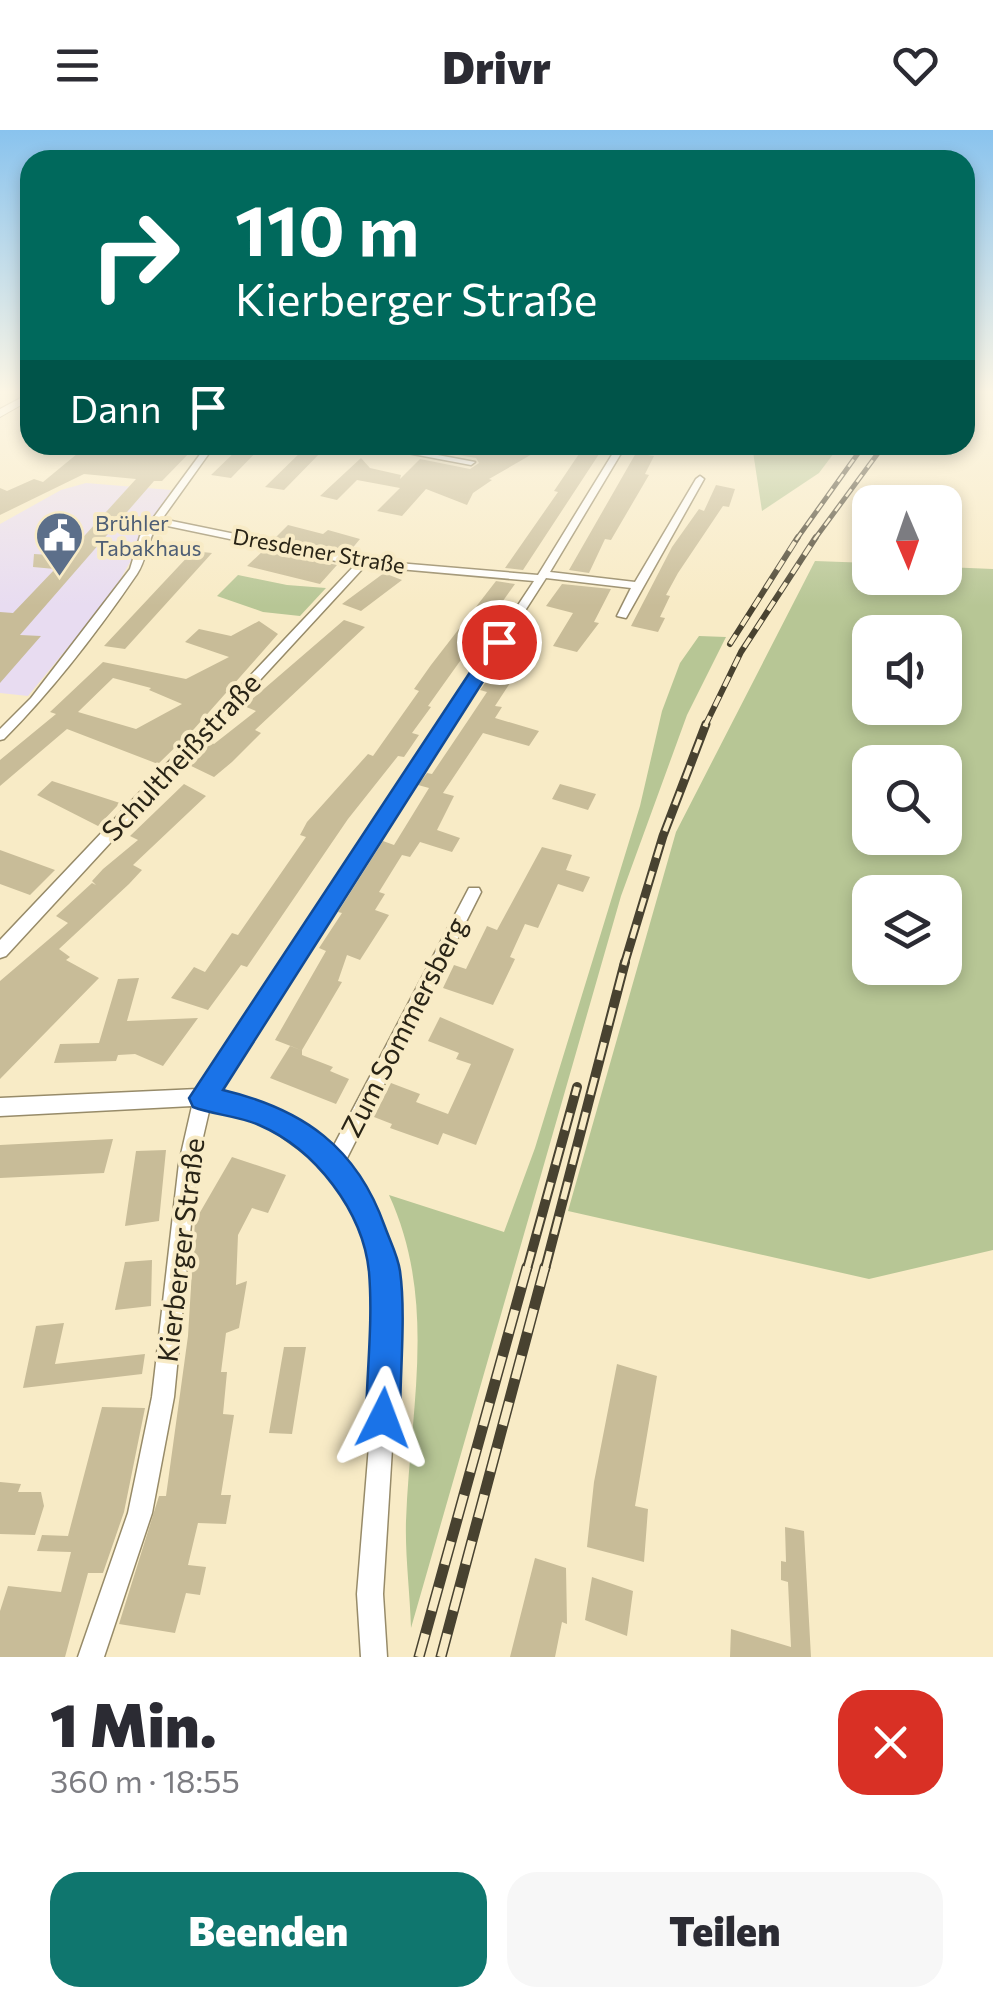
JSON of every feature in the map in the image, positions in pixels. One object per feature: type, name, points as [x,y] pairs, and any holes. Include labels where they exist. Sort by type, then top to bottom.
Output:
[{"type":"street","points":[[0,736],[34,701],[135,569],[146,536],[195,464]]},
{"type":"street","name":"Kierberger Straße","points":[[91,1657],[140,1513],[163,1396],[188,1162],[202,1098],[542,576],[610,464]]},
{"type":"street","points":[[622,616],[700,479]]},
{"type":"street","name":"Dresdener Straße","points":[[157,521],[362,563],[542,576]]},
{"type":"street","name":"Schultheißstraße","points":[[0,951],[362,563]]},
{"type":"street","points":[[542,576],[638,586]]},
{"type":"street","name":"Zum Sommersberg","points":[[335,1162],[474,892]]},
{"type":"street","name":"Zum Sommersberg","points":[[0,1108],[202,1098],[265,1113],[335,1162],[371,1222],[384,1270],[385,1384],[370,1594],[374,1657]]},
{"type":"shaded area","points":[[86,483],[171,490],[112,594],[28,696],[0,693],[0,524],[61,490]]},
{"type":"green space","points":[[755,464],[826,464],[819,473],[762,511]]},
{"type":"green space","points":[[815,561],[852,562],[852,595],[962,595],[962,568],[993,569],[993,1250],[869,1279],[568,1211],[676,832]]},
{"type":"green space","points":[[238,575],[326,588],[300,616],[263,612],[217,596]]},
{"type":"green space","points":[[699,636],[726,637],[687,715],[621,896],[411,1628],[406,1521],[417,1316],[404,1235],[389,1195],[504,1232],[535,1148],[640,806],[662,711],[680,663]]},
{"type":"building","points":[[65,464],[178,464],[162,481],[154,481],[20,635],[41,636],[0,683],[0,612],[13,613],[55,569],[33,567],[34,554],[66,556],[136,479],[84,474],[0,515],[0,488],[7,491],[34,479],[43,482]]},
{"type":"building","points":[[222,464],[244,464],[231,478],[211,475]]},
{"type":"building","points":[[288,464],[309,464],[284,490],[265,487]]},
{"type":"building","points":[[354,464],[401,475],[400,479],[415,464],[470,469],[477,464],[515,464],[489,479],[492,480],[473,493],[467,505],[426,489],[402,516],[377,511],[400,488],[357,480],[337,500],[320,496]]},
{"type":"building","points":[[572,464],[592,464],[523,570],[505,568],[558,492],[554,491]]},
{"type":"building","points":[[630,464],[650,464],[645,474],[649,475],[611,540],[605,539],[589,573],[569,570]]},
{"type":"building","points":[[716,485],[735,489],[729,507],[723,506],[678,573],[666,595],[670,596],[658,632],[631,626],[672,547],[699,509],[704,511]]},
{"type":"building","points":[[288,525],[360,539],[350,551],[275,538]]},
{"type":"building","points":[[264,550],[337,565],[320,584],[247,566]]},
{"type":"building","points":[[193,551],[212,553],[125,649],[104,646]]},
{"type":"building","points":[[384,573],[402,580],[361,611],[342,604]]},
{"type":"building","points":[[496,581],[515,584],[428,706],[431,707],[412,733],[419,735],[404,757],[398,756],[348,819],[247,967],[241,965],[208,1010],[171,998],[194,967],[205,972],[232,933],[238,935],[306,837],[300,835],[307,822],[368,754],[373,756],[419,691],[414,689]]},
{"type":"building","points":[[562,584],[611,589],[594,622],[599,623],[577,652],[553,646],[573,613],[546,606]]},
{"type":"building","points":[[344,620],[365,627],[255,730],[261,733],[232,762],[214,777],[187,764],[209,741],[214,744],[256,711],[244,706]]},
{"type":"building","points":[[259,621],[278,634],[158,764],[67,729],[0,786],[0,760],[56,714],[50,712],[103,662],[186,679],[229,657],[185,642],[199,629],[231,636]],"holes":[[[113,678],[151,688],[182,704],[136,729],[78,712]]]},
{"type":"building","points":[[513,644],[532,649],[495,706],[502,707],[495,718],[539,731],[529,746],[483,733],[443,793],[454,796],[437,830],[460,838],[452,852],[420,842],[410,857],[402,855],[379,892],[385,894],[375,910],[389,915],[360,960],[347,955],[338,981],[342,982],[302,1050],[302,1055],[333,1067],[330,1071],[349,1079],[336,1104],[270,1078],[290,1046],[301,1050],[275,1040],[326,951],[319,948],[342,913],[338,912],[383,841],[394,845],[429,788],[418,785],[427,773],[432,774],[487,692],[480,690]]},
{"type":"building","points":[[52,781],[120,803],[98,826],[37,795]]},
{"type":"building","points":[[184,784],[206,796],[133,865],[142,870],[129,884],[59,949],[70,957],[66,960],[99,978],[0,1079],[0,981],[68,923],[56,916],[92,883],[96,885],[92,881],[103,869],[138,840],[130,836]]},
{"type":"building","points":[[560,784],[596,794],[588,810],[552,799]]},
{"type":"building","points":[[542,847],[572,855],[566,870],[590,877],[583,892],[558,884],[538,928],[525,924],[510,957],[515,959],[493,1005],[443,988],[454,965],[466,969],[487,926],[497,930]]},
{"type":"building","points":[[0,850],[55,870],[30,895],[0,884]]},
{"type":"building","points":[[139,978],[127,1021],[198,1018],[163,1066],[135,1054],[118,1055],[116,1061],[54,1063],[60,1044],[99,1043],[118,979]]},
{"type":"building","points":[[440,1017],[514,1049],[476,1145],[443,1133],[438,1145],[390,1128],[392,1124],[374,1117],[391,1083],[420,1094],[416,1102],[448,1114],[471,1064],[456,1059],[459,1053],[428,1041]]},
{"type":"building","points":[[113,1139],[104,1173],[0,1178],[0,1145]]},
{"type":"building","points":[[166,1150],[159,1221],[125,1226],[136,1151]]},
{"type":"building","points":[[232,1157],[286,1175],[268,1213],[252,1208],[238,1235],[236,1285],[247,1281],[239,1328],[226,1333],[221,1372],[227,1372],[223,1414],[234,1415],[221,1495],[231,1495],[226,1524],[198,1523],[188,1565],[206,1567],[200,1595],[186,1593],[175,1633],[119,1624],[159,1496],[166,1496],[188,1336],[195,1221]]},
{"type":"building","points":[[152,1260],[151,1306],[115,1310],[125,1262]]},
{"type":"building","points":[[64,1323],[55,1364],[145,1354],[142,1374],[23,1388],[36,1326]]},
{"type":"building","points":[[284,1347],[306,1347],[292,1434],[269,1433]]},
{"type":"building","points":[[617,1364],[657,1376],[635,1506],[648,1509],[644,1562],[587,1547],[594,1482]]},
{"type":"building","points":[[102,1407],[145,1408],[124,1512],[103,1573],[88,1573],[65,1657],[0,1657],[0,1611],[8,1586],[61,1592],[71,1552],[37,1551],[42,1535],[68,1536]]},
{"type":"building","points":[[0,1482],[21,1484],[18,1492],[41,1492],[44,1506],[35,1535],[0,1534]]},
{"type":"building","points":[[785,1527],[804,1531],[811,1657],[730,1657],[731,1629],[791,1647],[788,1582],[781,1580],[781,1561],[786,1562]]},
{"type":"building","points":[[535,1558],[566,1568],[567,1624],[562,1622],[555,1657],[510,1657]]},
{"type":"building","points":[[592,1577],[633,1591],[627,1636],[585,1620]]},
{"type":"railway","points":[[797,539],[850,464]]},
{"type":"railway","points":[[814,539],[870,464]]},
{"type":"railway","points":[[730,644],[797,539]]},
{"type":"railway","points":[[705,726],[741,652],[814,539]]},
{"type":"railway","points":[[624,965],[663,836],[706,724]]},
{"type":"railway","points":[[545,1269],[625,962]]},
{"type":"railway","points":[[527,1269],[577,1087]]},
{"type":"railway","points":[[419,1657],[527,1267]]},
{"type":"railway","points":[[441,1657],[545,1267]]},
{"type":"place","name":"Brühler Tabakhaus","points":[[60,578]]},
{"type":"route","points":[[383,1418],[387,1317],[384,1270],[362,1204],[335,1162],[304,1138],[265,1113],[202,1098],[499,642]]}]
